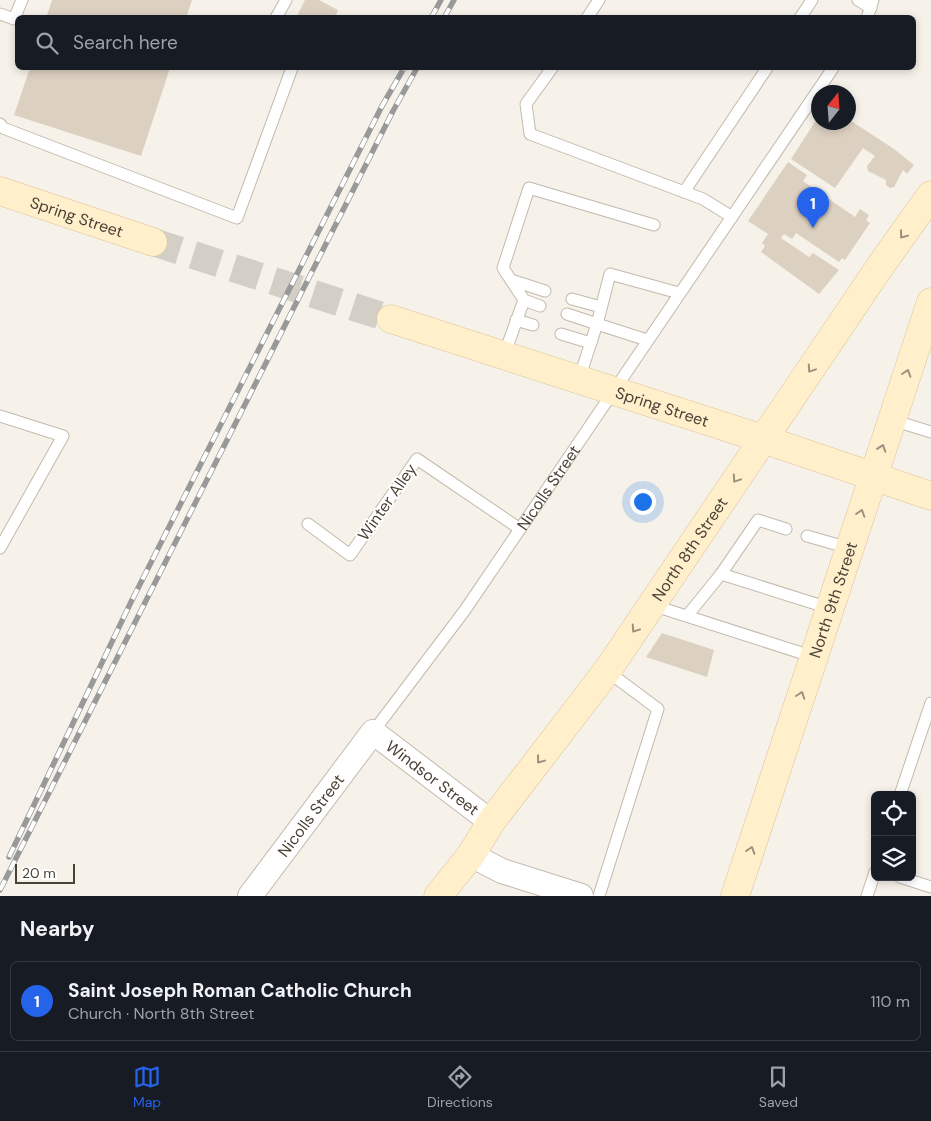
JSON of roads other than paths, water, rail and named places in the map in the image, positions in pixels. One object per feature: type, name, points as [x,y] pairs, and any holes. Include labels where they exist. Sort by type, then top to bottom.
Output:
[{"type":"main road","name":"Spring Street","points":[[0,191],[153,242]]},
{"type":"main road","name":"North 8th Street","points":[[438,896],[607,671],[763,439],[931,195]]},
{"type":"main road","name":"North 9th Street","points":[[735,896],[892,420],[925,338],[931,302]]},
{"type":"main road","name":"Spring Street","points":[[391,319],[614,390],[931,496]]},
{"type":"street","name":"Windsor Street","points":[[373,732],[492,822]]},
{"type":"street","name":"Nicolls Street","points":[[250,896],[373,732]]},
{"type":"street","points":[[471,854],[502,871],[548,890],[581,896]]},
{"type":"lane","points":[[16,15],[22,0]]},
{"type":"lane","points":[[278,15],[286,0]]},
{"type":"lane","points":[[589,15],[599,0]]},
{"type":"lane","points":[[802,15],[812,0]]},
{"type":"lane","points":[[858,0],[870,8]]},
{"type":"lane","points":[[0,14],[14,19],[15,17]]},
{"type":"lane","points":[[0,124],[3,128],[237,218],[291,70]]},
{"type":"lane","points":[[551,70],[526,104],[530,134],[703,199],[732,217]]},
{"type":"lane","points":[[684,192],[766,70]]},
{"type":"lane","name":"Nicolls Street","points":[[373,732],[465,610],[832,70]]},
{"type":"lane","points":[[540,306],[524,300],[503,268],[529,188],[654,225]]},
{"type":"lane","points":[[579,379],[597,324],[610,274],[679,293]]},
{"type":"lane","points":[[511,280],[545,291]]},
{"type":"lane","points":[[572,299],[601,307]]},
{"type":"lane","points":[[504,355],[524,300]]},
{"type":"lane","points":[[567,314],[647,340]]},
{"type":"lane","points":[[516,320],[533,325]]},
{"type":"lane","points":[[561,334],[591,343]]},
{"type":"lane","points":[[0,416],[63,436],[0,548]]},
{"type":"lane","points":[[892,420],[931,432]]},
{"type":"lane","name":"Winter Alley","points":[[308,524],[350,555],[417,459],[520,529]]},
{"type":"lane","points":[[687,616],[721,574],[758,520],[786,529]]},
{"type":"lane","points":[[807,536],[849,548]]},
{"type":"lane","points":[[721,574],[829,608]]},
{"type":"lane","points":[[652,605],[814,658]]},
{"type":"lane","points":[[600,896],[658,709],[607,671]]},
{"type":"lane","points":[[901,791],[931,703]]},
{"type":"lane","points":[[867,896],[872,881]]},
{"type":"lane","points":[[912,881],[931,887]]},
{"type":"tunnel","points":[[153,242],[391,319]]},
{"type":"railway","points":[[433,15],[441,0]]},
{"type":"railway","points":[[446,15],[454,0]]},
{"type":"railway","points":[[9,857],[131,602],[382,106],[403,70]]},
{"type":"railway","points":[[0,890],[393,111],[416,70]]},
{"type":"place","name":"Saint Joseph Roman Catholic Church","points":[[813,228]]}]
